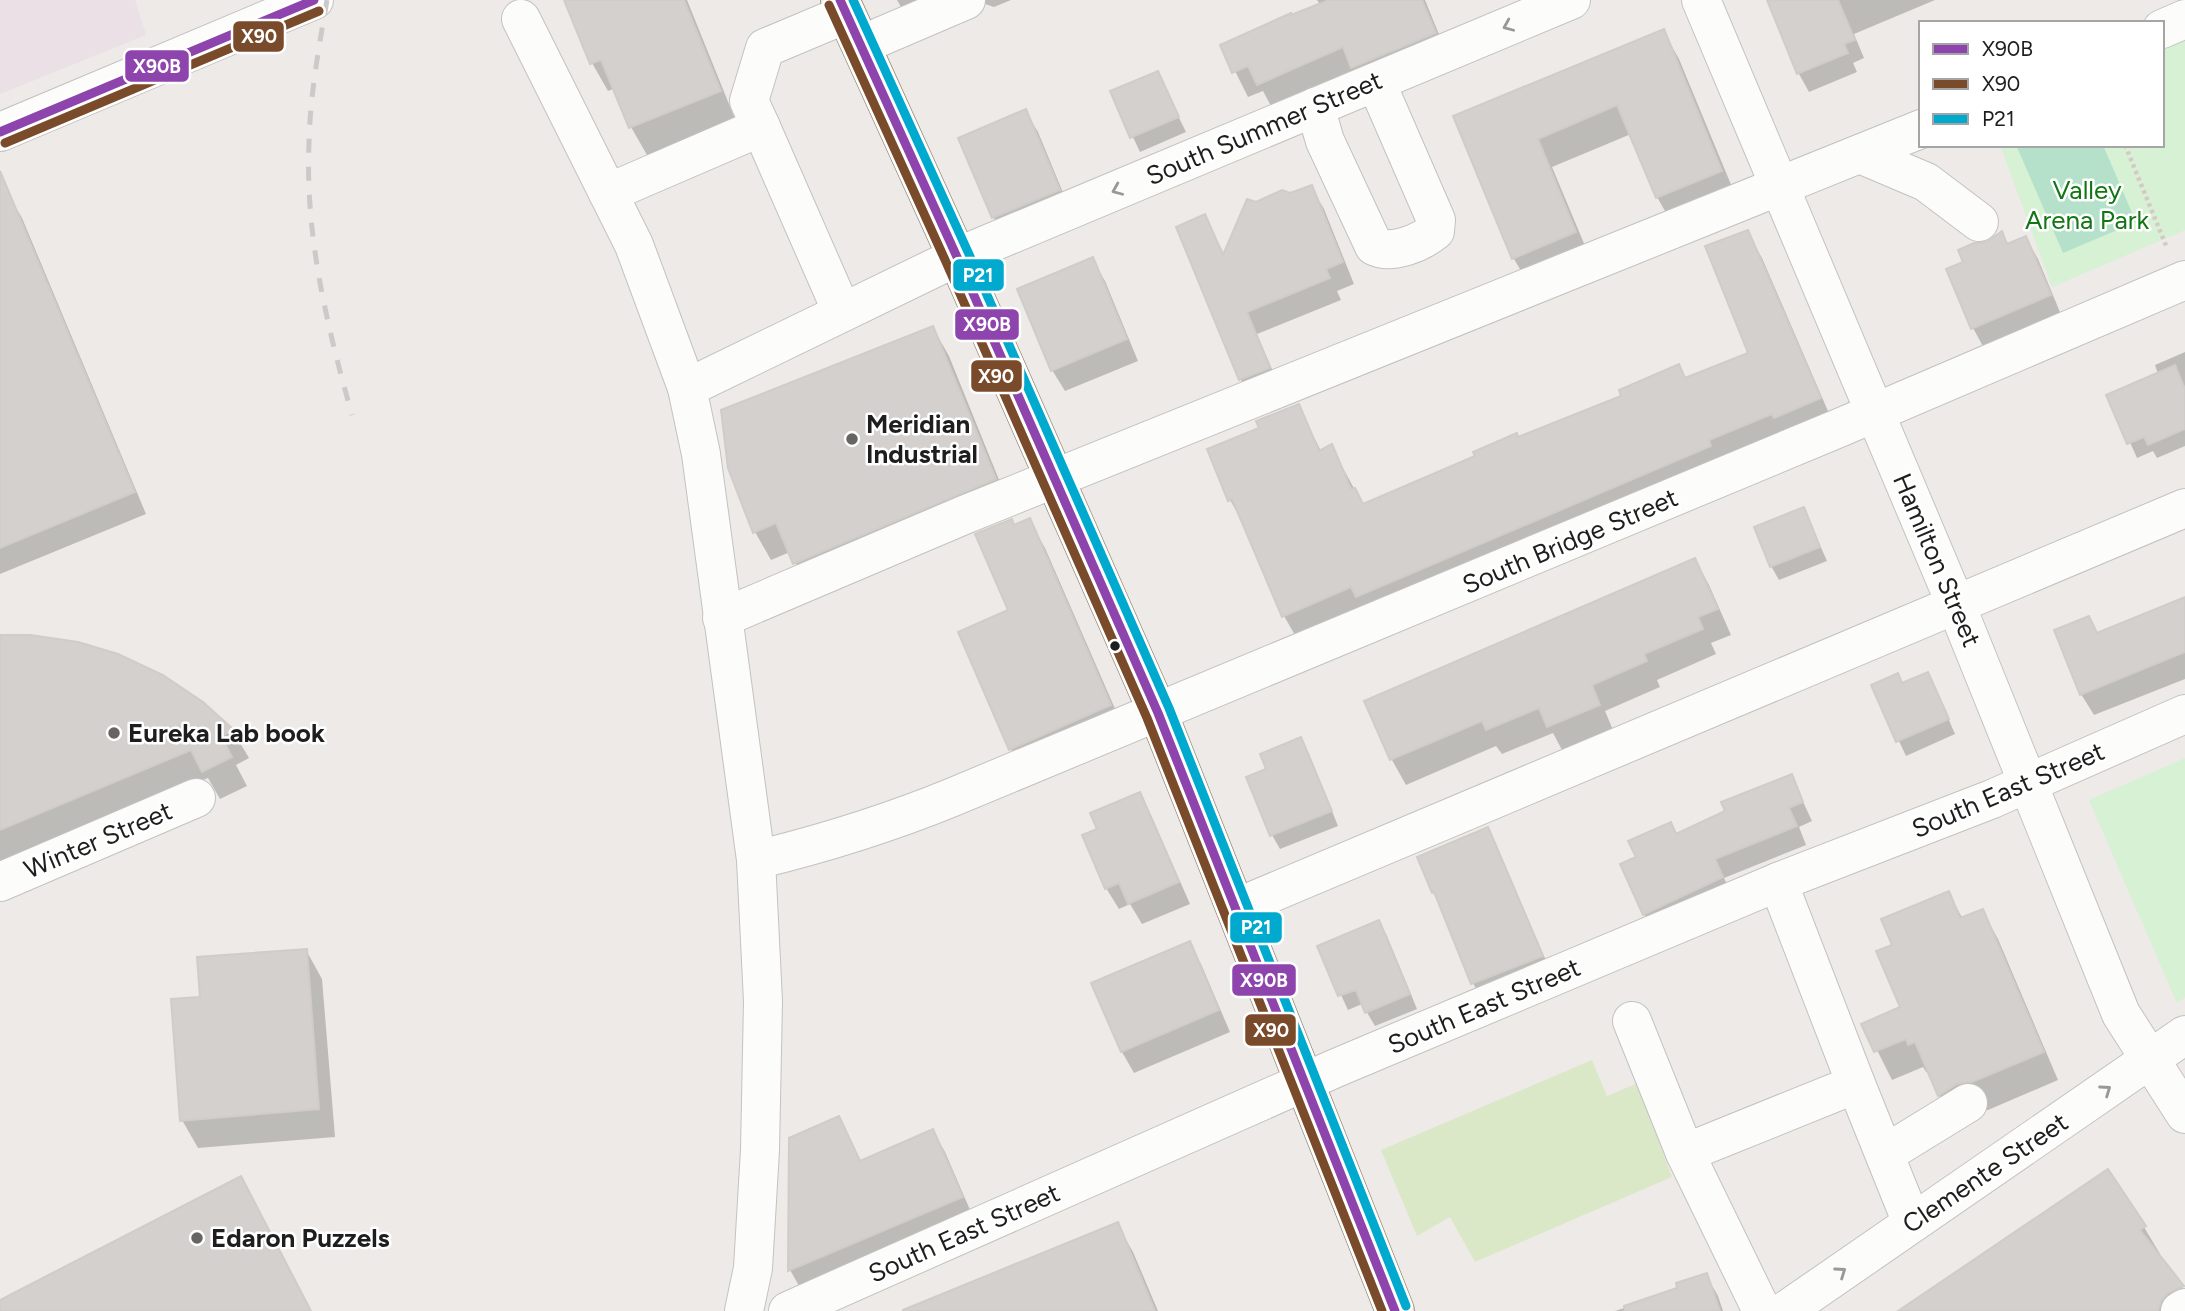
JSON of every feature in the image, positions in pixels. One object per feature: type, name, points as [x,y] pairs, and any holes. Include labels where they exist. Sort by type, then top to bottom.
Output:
[{"type":"main road","points":[[849,20],[957,257],[1158,713],[1395,1311]]},
{"type":"street","points":[[0,132],[314,0]]},
{"type":"street","points":[[842,313],[749,101],[765,48],[849,20],[966,0]]},
{"type":"street","name":"South Summer Street","points":[[687,388],[957,257],[1571,0]]},
{"type":"street","name":"Hamilton Street","points":[[1701,0],[1956,606],[2121,1014],[2185,1114]]},
{"type":"street","points":[[521,19],[634,245],[687,388],[701,454],[756,860],[763,1001],[760,1150],[753,1268],[744,1311]]},
{"type":"street","points":[[2164,28],[2185,19]]},
{"type":"street","points":[[1315,107],[1325,141],[1374,246],[1392,250],[1426,238],[1434,231],[1436,220],[1376,82]]},
{"type":"street","points":[[608,193],[761,127]]},
{"type":"street","points":[[722,618],[964,515],[1919,130]]},
{"type":"street","points":[[1860,154],[1926,181],[1979,222]]},
{"type":"street","name":"South Bridge Street","points":[[756,860],[821,845],[886,824],[953,797],[1875,413],[2183,281]]},
{"type":"street","points":[[1236,908],[2185,508]]},
{"type":"street","name":"South East Street","points":[[788,1311],[1336,1068],[1778,882],[1976,806],[2185,714]]},
{"type":"street","name":"Winter Street","points":[[0,882],[196,798]]},
{"type":"street","points":[[1778,882],[1912,1223]]},
{"type":"street","points":[[1632,1021],[1685,1153],[1762,1311]]},
{"type":"street","name":"Clemente Street","points":[[1785,1311],[2185,1035]]},
{"type":"street","points":[[1685,1153],[1856,1084]]},
{"type":"street","points":[[1885,1154],[1968,1103]]},
{"type":"street","points":[[2180,1311],[2185,1308]]},
{"type":"path","points":[[2126,147],[2183,281]]},
{"type":"shaded area","points":[[0,0],[135,0],[146,35],[0,94]]},
{"type":"green space","name":"Valley Arena Park","points":[[2185,23],[2185,230],[2052,287],[2001,147],[2164,147],[2164,31]]},
{"type":"green space","points":[[2017,147],[2104,147],[2136,222],[2063,253]]},
{"type":"green space","points":[[2185,758],[2185,997],[2177,1003],[2089,800]]},
{"type":"green space","points":[[1592,1060],[1607,1096],[1638,1083],[1672,1177],[1475,1262],[1450,1217],[1417,1236],[1381,1150]]},
{"type":"building","points":[[564,0],[684,0],[721,91],[629,128],[601,60],[590,64]]},
{"type":"building","points":[[1329,0],[1422,0],[1436,33],[1351,68],[1343,47],[1257,85],[1248,66],[1232,73],[1220,45],[1291,13]]},
{"type":"building","points":[[1767,0],[1838,0],[1855,40],[1844,44],[1848,53],[1797,74]]},
{"type":"building","points":[[1664,29],[1722,171],[1656,198],[1617,105],[1538,139],[1576,232],[1512,259],[1453,116]]},
{"type":"building","points":[[1158,71],[1179,117],[1130,138],[1110,91]]},
{"type":"building","points":[[1026,109],[1060,190],[992,218],[958,138]]},
{"type":"building","points":[[0,171],[135,492],[0,548]]},
{"type":"building","points":[[1312,185],[1343,262],[1326,269],[1330,278],[1247,312],[1270,368],[1239,380],[1176,227],[1205,214],[1223,255],[1247,199],[1256,202],[1282,190],[1290,193]]},
{"type":"building","points":[[1748,230],[1821,398],[1774,418],[1772,414],[1709,440],[1711,446],[1356,597],[1351,587],[1282,617],[1232,499],[1228,501],[1207,449],[1259,428],[1256,421],[1299,404],[1319,451],[1332,444],[1351,489],[1355,488],[1363,504],[1475,456],[1473,452],[1517,433],[1518,437],[1621,396],[1619,390],[1679,364],[1685,378],[1748,353],[1705,246]]},
{"type":"building","points":[[2002,231],[2007,244],[2026,236],[2051,295],[1971,329],[1946,269],[1963,262],[1958,250],[1974,243],[1987,242]]},
{"type":"building","points":[[1093,257],[1127,339],[1051,371],[1017,289]]},
{"type":"building","name":"Meridian Industrial","points":[[933,326],[996,479],[793,564],[776,523],[753,533],[728,468],[721,410]]},
{"type":"building","points":[[2175,365],[2185,389],[2185,429],[2148,445],[2144,437],[2127,444],[2106,395]]},
{"type":"building","points":[[1804,507],[1820,547],[1770,567],[1754,527]]},
{"type":"building","points":[[1030,518],[1111,705],[1009,750],[958,632],[1008,610],[975,534],[1012,519],[1014,525]]},
{"type":"building","points":[[1695,558],[1718,609],[1698,617],[1703,629],[1644,654],[1647,661],[1592,685],[1600,705],[1547,727],[1539,708],[1486,730],[1482,721],[1390,760],[1364,701]]},
{"type":"building","points":[[2185,597],[2185,652],[2080,695],[2054,630],[2089,616],[2097,633]]},
{"type":"building","name":"Eureka Lab book","points":[[0,635],[30,635],[78,642],[118,654],[163,675],[203,702],[234,730],[221,736],[232,757],[202,772],[191,750],[0,830]]},
{"type":"building","points":[[1928,672],[1949,719],[1896,742],[1871,685],[1898,673],[1902,683]]},
{"type":"building","points":[[1301,737],[1332,811],[1270,836],[1246,777],[1266,769],[1260,754]]},
{"type":"building","points":[[1792,774],[1803,802],[1789,808],[1797,826],[1715,859],[1723,877],[1643,915],[1620,864],[1636,857],[1628,841],[1671,822],[1676,834],[1725,811],[1721,802]]},
{"type":"building","points":[[1140,792],[1179,882],[1128,904],[1119,883],[1105,889],[1082,835],[1097,829],[1090,813]]},
{"type":"building","points":[[1488,827],[1543,956],[1471,984],[1417,857]]},
{"type":"building","points":[[1949,891],[1960,918],[1983,909],[2044,1052],[1972,1082],[1957,1084],[1938,1096],[1915,1042],[1908,1045],[1906,1039],[1874,1052],[1861,1024],[1900,1007],[1876,951],[1892,945],[1881,919]]},
{"type":"building","points":[[1379,920],[1410,994],[1365,1013],[1356,990],[1338,996],[1317,946]]},
{"type":"building","points":[[1190,941],[1219,1010],[1121,1052],[1091,983]]},
{"type":"building","points":[[307,949],[319,1109],[180,1121],[171,999],[200,997],[197,957]]},
{"type":"building","points":[[839,1116],[860,1161],[933,1129],[963,1197],[788,1271],[789,1138]]},
{"type":"building","points":[[2108,1169],[2146,1226],[2140,1230],[2184,1286],[2168,1293],[2161,1301],[2158,1311],[1898,1311]]},
{"type":"building","name":"Edaron Puzzels","points":[[241,1176],[311,1311],[0,1311],[0,1300]]},
{"type":"building","points":[[1118,1222],[1155,1311],[903,1311],[903,1310]]},
{"type":"building","points":[[1707,1273],[1720,1311],[1625,1311],[1624,1306],[1677,1288],[1676,1283]]},
{"type":"railway","points":[[327,0],[311,107],[311,212],[326,314],[352,415]]},
{"type":"transit line","name":"X90B","points":[[0,132],[314,0]]},
{"type":"transit line","name":"X90B","points":[[840,0],[957,257],[1158,713],[1395,1311]]},
{"type":"transit line","name":"P21","points":[[853,0],[968,252],[1169,708],[1406,1306]]},
{"type":"transit line","name":"X90","points":[[829,5],[946,262],[1147,718],[1382,1311]]},
{"type":"transit line","name":"X90","points":[[5,143],[319,11]]},
{"type":"place","name":"Meridian Industrial","points":[[852,439]]},
{"type":"place","name":"Eureka Lab book","points":[[114,733]]},
{"type":"place","name":"Edaron Puzzels","points":[[197,1238]]}]
